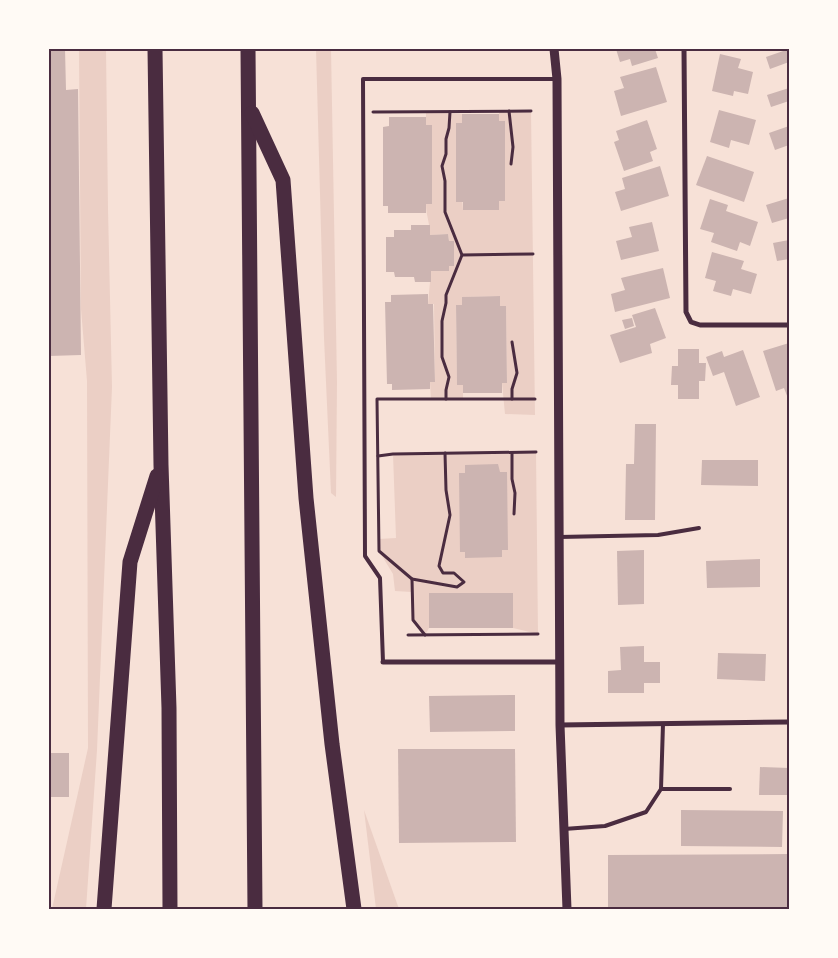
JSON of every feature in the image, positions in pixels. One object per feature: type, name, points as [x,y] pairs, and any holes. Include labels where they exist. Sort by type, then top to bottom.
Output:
[{"type":"highway","points":[[156,49],[161,465],[169,708],[170,909]]},
{"type":"highway","points":[[248,49],[255,909]]},
{"type":"highway","points":[[249,107],[283,180],[306,498],[332,744],[354,909]]},
{"type":"highway","points":[[104,909],[130,562],[161,465]]},
{"type":"street","points":[[554,49],[557,79],[560,725],[567,909]]},
{"type":"street","points":[[684,49],[686,312],[691,322],[700,325],[789,325]]},
{"type":"street","points":[[383,662],[560,662]]},
{"type":"street","points":[[560,725],[789,722]]},
{"type":"lane","points":[[383,662],[380,578],[365,556],[363,78],[557,79]]},
{"type":"lane","points":[[559,537],[658,535],[699,528]]},
{"type":"lane","points":[[564,829],[605,826],[646,812],[661,789],[663,724]]},
{"type":"lane","points":[[661,789],[730,789]]},
{"type":"path","points":[[508,111],[514,147],[511,164]]},
{"type":"path","points":[[373,112],[531,111]]},
{"type":"path","points":[[446,399],[449,377],[442,357],[442,321],[446,295],[462,255],[445,212],[445,181],[442,166],[446,154],[450,112]]},
{"type":"path","points":[[462,255],[533,254]]},
{"type":"path","points":[[512,342],[516,373],[512,389],[512,399]]},
{"type":"path","points":[[445,454],[446,490],[450,515],[439,566],[443,573],[454,573],[464,582],[457,586],[412,579],[379,551],[377,399],[535,399]]},
{"type":"path","points":[[512,452],[512,479],[515,493],[514,514]]},
{"type":"path","points":[[378,456],[393,454],[536,452]]},
{"type":"path","points":[[412,579],[413,620],[426,635]]},
{"type":"path","points":[[408,635],[538,634]]},
{"type":"shaded area","points":[[79,49],[106,49],[112,387],[97,750],[86,909],[52,909],[88,748],[87,381],[81,309]]},
{"type":"shaded area","points":[[316,49],[331,49],[337,382],[336,497],[331,493],[324,338]]},
{"type":"shaded area","points":[[531,111],[535,415],[505,414],[502,383],[507,383],[506,306],[500,306],[499,296],[463,297],[462,305],[456,305],[457,385],[463,385],[463,400],[431,400],[430,382],[435,382],[434,304],[428,304],[431,271],[449,271],[449,266],[454,265],[454,241],[449,241],[448,234],[430,235],[426,204],[432,204],[432,125],[426,125],[426,112],[462,114],[462,123],[456,123],[463,210],[499,210],[499,201],[505,201],[505,121],[499,121],[499,112]]},
{"type":"shaded area","points":[[536,452],[538,634],[513,628],[512,593],[429,593],[429,628],[425,635],[413,620],[412,592],[395,591],[393,574],[379,551],[379,539],[396,538],[393,454]]},
{"type":"shaded area","points":[[364,810],[399,909],[376,909]]},
{"type":"building","points":[[49,49],[65,49],[66,90],[78,89],[81,355],[49,356]]},
{"type":"building","points":[[616,49],[655,49],[658,58],[632,66],[630,59],[620,62]]},
{"type":"building","points":[[789,49],[789,62],[770,69],[766,57]]},
{"type":"building","points":[[720,54],[741,59],[738,68],[753,72],[748,94],[734,91],[733,96],[712,91]]},
{"type":"building","points":[[656,67],[667,102],[621,116],[614,91],[624,88],[620,77]]},
{"type":"building","points":[[789,88],[789,101],[771,107],[767,95]]},
{"type":"building","points":[[719,110],[756,120],[749,145],[731,140],[729,148],[710,142]]},
{"type":"building","points":[[462,114],[499,114],[499,121],[505,121],[505,201],[499,201],[499,210],[463,210],[463,202],[456,202],[456,123],[462,123]]},
{"type":"building","points":[[389,117],[426,117],[426,125],[432,125],[432,204],[426,204],[426,213],[388,213],[388,206],[383,206],[383,127],[389,126]]},
{"type":"building","points":[[647,120],[657,149],[650,152],[653,161],[624,171],[614,142],[619,140],[616,131]]},
{"type":"building","points":[[789,126],[789,145],[775,150],[769,133]]},
{"type":"building","points":[[707,156],[754,172],[744,202],[696,185]]},
{"type":"building","points":[[660,166],[669,196],[621,211],[615,192],[625,189],[622,178]]},
{"type":"building","points":[[789,198],[789,218],[772,223],[766,205]]},
{"type":"building","points":[[710,199],[728,205],[726,211],[758,222],[750,246],[740,242],[737,251],[711,242],[714,233],[700,229]]},
{"type":"building","points":[[652,222],[659,251],[621,260],[616,241],[632,237],[629,227]]},
{"type":"building","points":[[411,225],[430,225],[430,235],[448,234],[449,241],[454,241],[454,266],[449,266],[449,271],[431,271],[431,282],[415,282],[414,277],[395,277],[394,272],[386,272],[386,237],[394,237],[394,230],[411,230]]},
{"type":"building","points":[[789,240],[789,259],[777,261],[773,243]]},
{"type":"building","points":[[712,252],[744,261],[741,269],[757,274],[751,294],[733,289],[731,296],[713,291],[716,281],[705,278]]},
{"type":"building","points":[[663,268],[670,298],[615,312],[611,294],[625,290],[621,278]]},
{"type":"building","points":[[428,294],[428,304],[433,304],[435,382],[430,382],[430,389],[392,390],[392,384],[387,384],[385,302],[391,302],[391,295]]},
{"type":"building","points":[[500,296],[500,306],[506,306],[507,383],[502,383],[502,393],[463,393],[463,385],[457,385],[456,305],[462,305],[462,297]]},
{"type":"building","points":[[655,308],[666,338],[650,344],[652,353],[620,363],[610,335],[636,327],[632,315]]},
{"type":"building","points":[[632,318],[634,326],[625,329],[622,320]]},
{"type":"building","points":[[789,343],[789,401],[784,388],[776,391],[763,351]]},
{"type":"building","points":[[678,349],[699,349],[699,363],[706,363],[705,381],[699,381],[699,399],[678,399],[678,385],[671,385],[672,366],[678,366]]},
{"type":"building","points":[[743,350],[760,397],[736,406],[724,372],[713,376],[706,357],[722,351],[724,357]]},
{"type":"building","points":[[635,424],[656,424],[655,520],[625,520],[626,464],[634,464]]},
{"type":"building","points":[[702,460],[758,460],[758,486],[701,485]]},
{"type":"building","points":[[498,464],[500,472],[507,472],[508,550],[502,550],[502,557],[465,558],[465,552],[460,552],[459,473],[465,473],[465,465]]},
{"type":"building","points":[[644,550],[644,604],[618,605],[617,551]]},
{"type":"building","points":[[760,559],[760,587],[707,588],[706,561]]},
{"type":"building","points":[[429,593],[513,593],[513,628],[429,628]]},
{"type":"building","points":[[644,646],[644,662],[660,662],[660,683],[644,683],[644,693],[608,693],[608,671],[621,670],[620,647]]},
{"type":"building","points":[[718,653],[766,654],[765,681],[717,679]]},
{"type":"building","points":[[515,695],[515,731],[430,732],[429,696]]},
{"type":"building","points":[[398,749],[515,749],[516,842],[399,843]]},
{"type":"building","points":[[49,753],[69,753],[69,797],[49,797]]},
{"type":"building","points":[[760,767],[789,768],[789,795],[759,795]]},
{"type":"building","points":[[681,810],[783,811],[782,847],[681,846]]},
{"type":"building","points":[[789,854],[789,909],[608,909],[608,855]]}]
